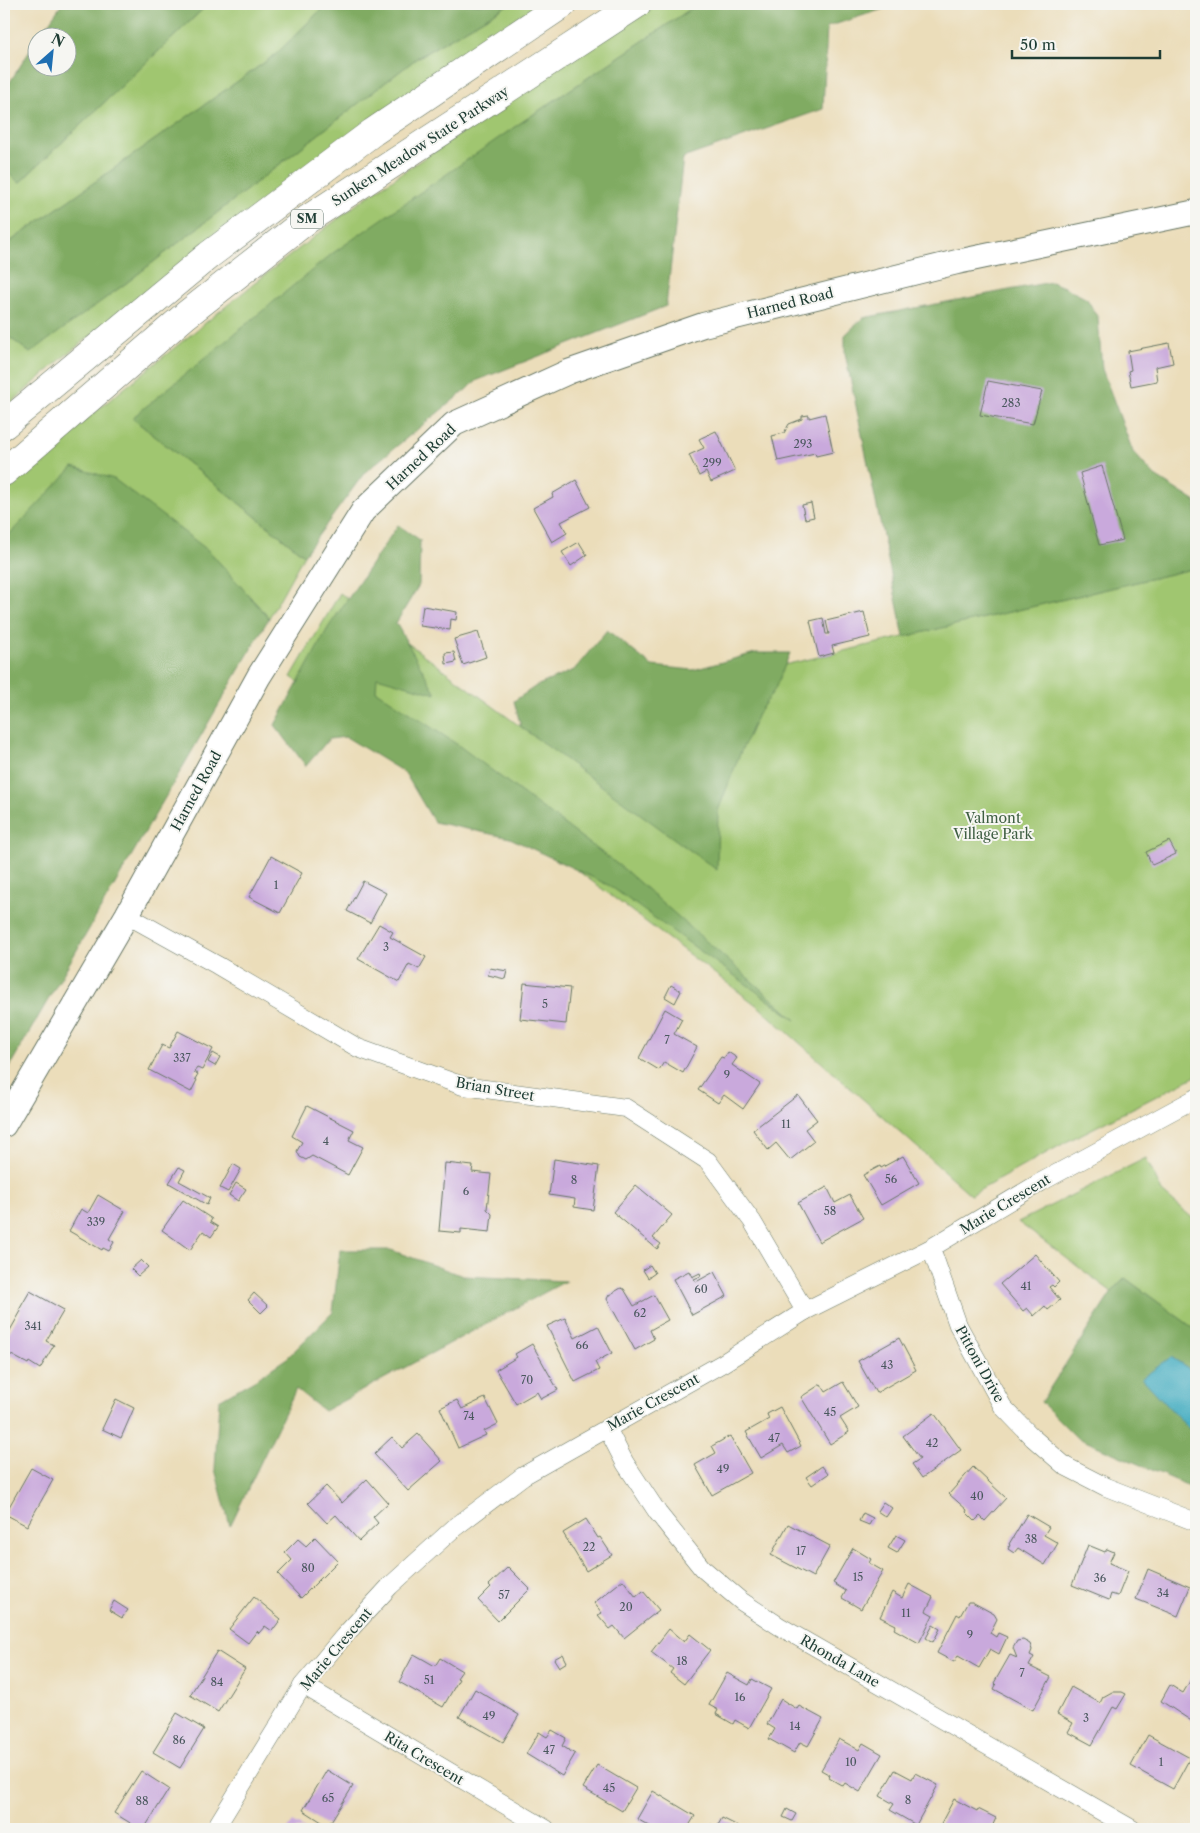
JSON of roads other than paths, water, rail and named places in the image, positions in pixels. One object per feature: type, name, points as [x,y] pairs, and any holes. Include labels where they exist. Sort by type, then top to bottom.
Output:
[{"type":"highway","name":"SM","points":[[4,425],[224,243],[373,132],[564,4]]},
{"type":"highway","name":"Sunken Meadow State Parkway","points":[[4,472],[186,315],[308,219],[637,4]]},
{"type":"main road","name":"Harned Road","points":[[4,1126],[127,915],[259,676],[363,511],[454,424],[568,372],[703,325],[957,262],[1196,212]]},
{"type":"street","name":"Brian Street","points":[[127,915],[217,965],[358,1048],[462,1086],[626,1108],[708,1161],[752,1221],[805,1311]]},
{"type":"street","name":"Marie Crescent","points":[[215,1829],[303,1685],[344,1636],[390,1586],[454,1528],[523,1476],[723,1363],[805,1311],[931,1248],[1042,1182],[1196,1098]]},
{"type":"street","name":"Pittoni Drive","points":[[931,1248],[958,1325],[1003,1407],[1033,1438],[1065,1466],[1106,1487],[1196,1522]]},
{"type":"street","name":"Rhonda Lane","points":[[606,1428],[625,1463],[658,1513],[702,1568],[741,1601],[779,1626],[1132,1829]]},
{"type":"street","name":"Rita Crescent","points":[[303,1685],[546,1829]]},
{"type":"water","points":[[1171,1357],[1196,1373],[1196,1433],[1188,1428],[1142,1378]]},
{"type":"park label","name":"Valmont Village Park","points":[[993,826]]}]
